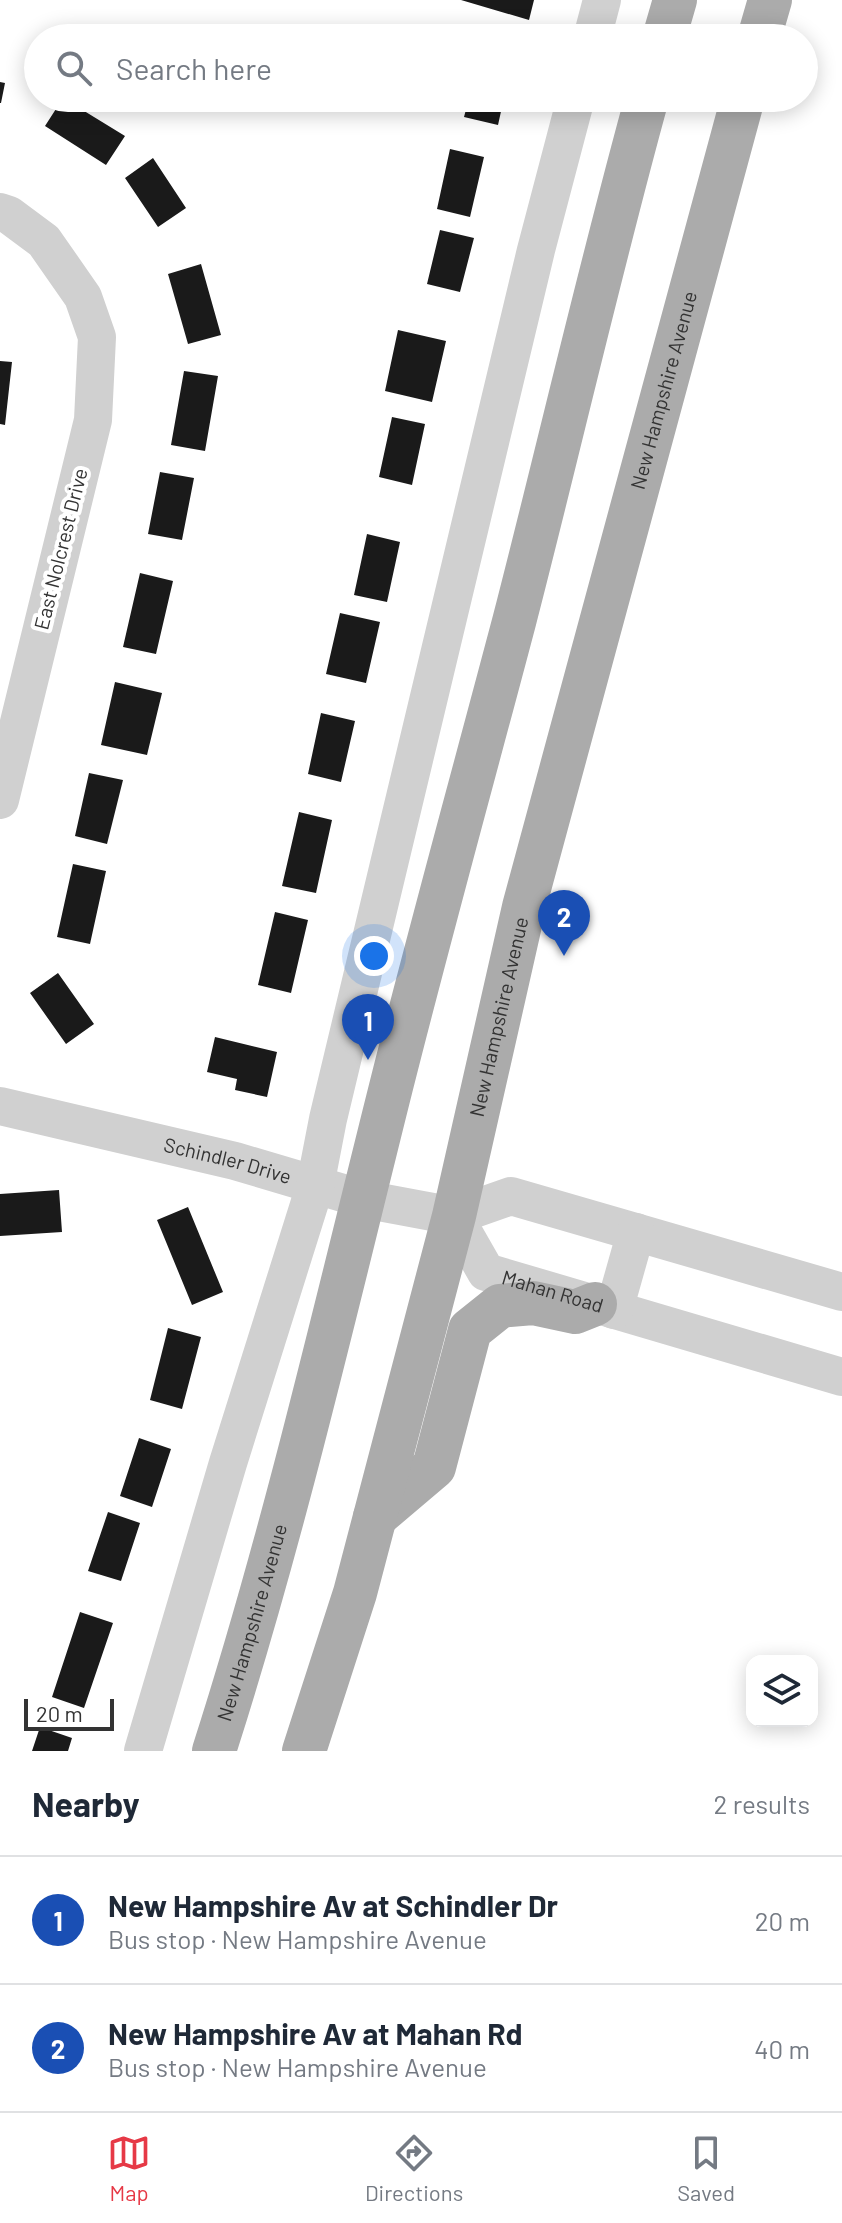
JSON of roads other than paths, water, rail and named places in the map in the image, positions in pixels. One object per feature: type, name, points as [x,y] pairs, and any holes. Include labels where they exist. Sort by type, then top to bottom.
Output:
[{"type":"main road","points":[[668,24],[675,0]]},
{"type":"main road","points":[[763,24],[770,0]]},
{"type":"main road","name":"New Hampshire Avenue","points":[[214,1751],[247,1650],[313,1404],[417,985],[515,619],[643,112]]},
{"type":"main road","name":"New Hampshire Avenue","points":[[304,1751],[355,1593],[454,1216],[524,907],[739,112]]},
{"type":"main road","points":[[375,1517],[434,1467],[470,1330],[500,1306],[533,1303],[575,1312],[605,1307]]},
{"type":"street","points":[[596,24],[602,0]]},
{"type":"street","points":[[143,1751],[315,1186],[328,1119],[572,112]]},
{"type":"street","name":"East Nolcrest Drive","points":[[0,212],[9,215],[44,241],[83,297],[97,337],[93,420],[0,800]]},
{"type":"street","name":"Schindler Drive","points":[[0,1106],[235,1161],[363,1199],[454,1216]]},
{"type":"street","points":[[454,1216],[511,1196],[842,1292]]},
{"type":"street","name":"Mahan Road","points":[[454,1216],[486,1272],[842,1377]]},
{"type":"street","points":[[605,1307],[636,1232]]},
{"type":"place","name":"New Hampshire Av at Mahan Rd","points":[[564,956]]},
{"type":"place","name":"New Hampshire Av at Schindler Dr","points":[[368,1060]]}]
